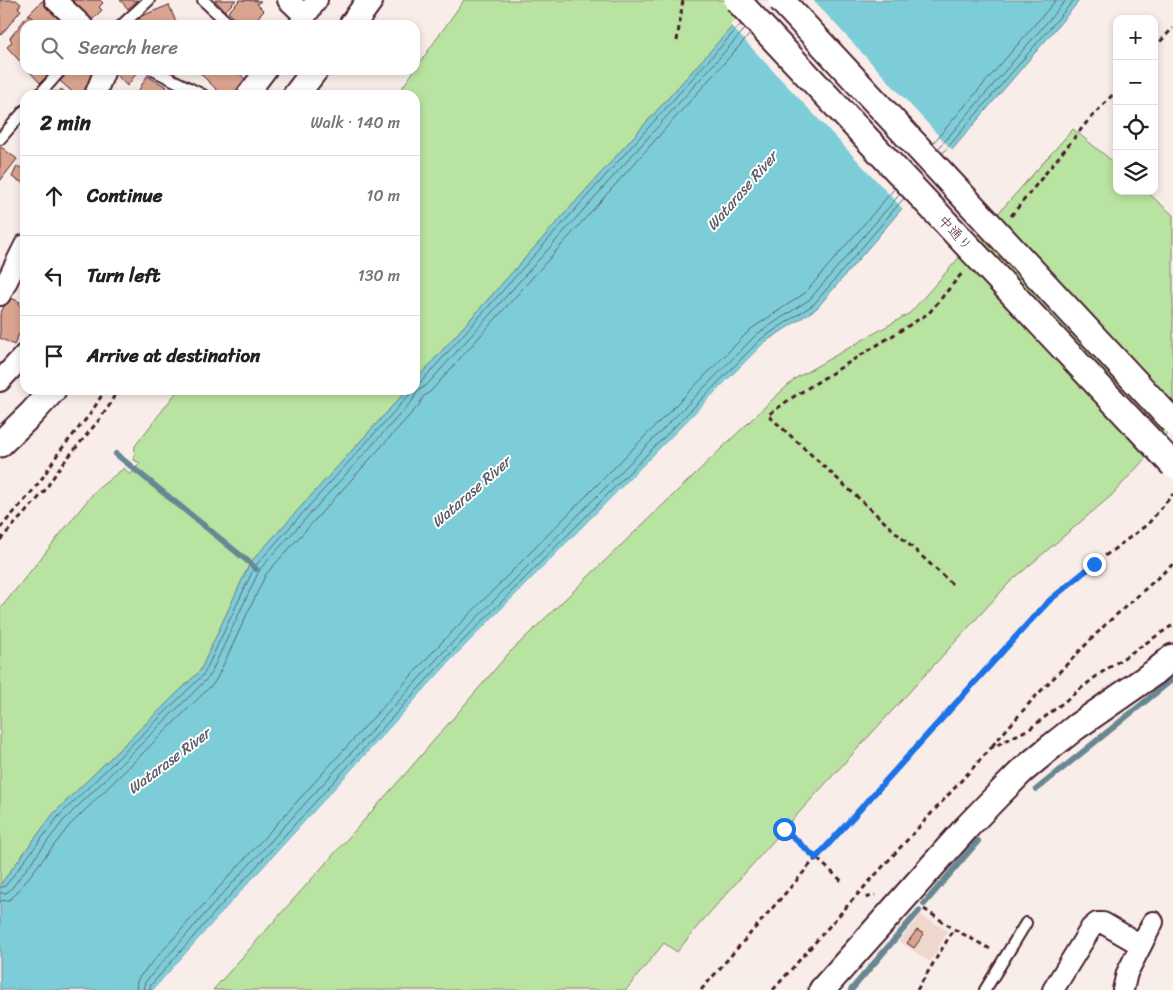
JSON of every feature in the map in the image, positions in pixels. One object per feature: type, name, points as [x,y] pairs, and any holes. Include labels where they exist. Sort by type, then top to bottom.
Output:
[{"type":"street","points":[[56,0],[77,20]]},
{"type":"street","points":[[288,0],[301,20]]},
{"type":"street","points":[[303,20],[317,0]]},
{"type":"street","points":[[356,20],[370,0]]},
{"type":"street","name":"中通り","points":[[737,0],[1173,465]]},
{"type":"street","points":[[781,0],[1173,422]]},
{"type":"street","points":[[97,90],[104,75]]},
{"type":"street","points":[[252,90],[262,75]]},
{"type":"street","points":[[300,90],[311,75]]},
{"type":"street","points":[[0,295],[20,255]]},
{"type":"street","points":[[0,381],[20,359]]},
{"type":"street","points":[[0,444],[49,395]]},
{"type":"street","points":[[822,990],[968,826],[1016,778],[1070,732],[1155,672],[1173,657]]},
{"type":"street","points":[[1123,990],[1127,973],[1153,922]]},
{"type":"street","points":[[1054,990],[1091,928],[1097,923],[1103,923],[1141,945]]},
{"type":"lane","points":[[127,20],[149,0]]},
{"type":"lane","points":[[203,0],[225,20]]},
{"type":"lane","points":[[43,90],[57,75]]},
{"type":"lane","points":[[163,75],[194,90]]},
{"type":"lane","points":[[0,139],[20,116]]},
{"type":"lane","points":[[986,990],[1026,923]]},
{"type":"path","points":[[677,41],[683,0]]},
{"type":"path","points":[[1158,44],[1173,28]]},
{"type":"path","points":[[0,528],[31,493],[59,452],[91,413],[103,395]]},
{"type":"path","points":[[0,540],[43,493],[60,467],[99,420],[114,395]]},
{"type":"path","points":[[790,399],[768,415],[952,584]]},
{"type":"path","points":[[701,990],[816,858],[1050,600],[1094,564],[1144,528],[1173,494]]},
{"type":"path","points":[[991,748],[1034,698],[1105,626],[1173,564]]},
{"type":"path","points":[[784,829],[844,883]]},
{"type":"path","points":[[925,910],[954,929],[996,952]]},
{"type":"path","points":[[917,990],[954,929]]},
{"type":"shaded area","points":[[921,915],[948,931],[930,962],[899,941]]},
{"type":"green space","points":[[464,0],[756,0],[420,375],[420,90],[401,90],[411,75],[420,75],[420,62]]},
{"type":"green space","points":[[1073,129],[1113,162],[1113,195],[1150,195],[1173,215],[1173,428],[1112,495],[1010,582],[784,829],[677,952],[664,943],[626,990],[213,990],[406,773],[509,653],[796,378],[910,313]]},
{"type":"green space","points":[[174,395],[402,395],[250,563],[200,671],[54,813],[0,885],[0,609],[95,491],[124,468],[130,475],[140,463],[134,460],[135,446]]},
{"type":"water","name":"Watarase River","points":[[756,0],[1080,0],[817,308],[765,342],[455,656],[153,990],[0,990],[0,885],[54,813],[200,671],[250,563],[402,395],[420,395],[420,375]]},
{"type":"pier","points":[[752,0],[813,0],[954,152],[904,210],[730,25]]},
{"type":"pier","points":[[765,342],[766,344],[456,658],[156,990],[153,990],[455,656]]},
{"type":"building","points":[[0,0],[16,0],[21,4],[18,8],[21,10],[1,35],[0,34]]},
{"type":"building","points":[[72,0],[100,0],[103,3],[99,7],[102,10],[92,20],[88,20],[72,3],[74,2]]},
{"type":"building","points":[[120,0],[138,0],[128,9]]},
{"type":"building","points":[[215,0],[236,0],[225,11]]},
{"type":"building","points":[[240,0],[261,1],[257,4],[264,11],[255,20],[236,20],[228,12]]},
{"type":"building","points":[[42,1],[61,19],[46,20],[44,18],[42,20],[35,20],[29,14]]},
{"type":"building","points":[[169,5],[175,20],[140,20],[139,17]]},
{"type":"building","points":[[29,14],[35,20],[24,20]]},
{"type":"building","points":[[20,25],[20,61],[7,47],[12,42],[10,38]]},
{"type":"building","points":[[33,75],[48,75],[40,83]]},
{"type":"building","points":[[65,75],[94,75],[88,82],[92,85],[88,90],[70,90],[60,81]]},
{"type":"building","points":[[117,75],[135,75],[127,86]]},
{"type":"building","points":[[202,75],[241,75],[247,81],[238,90],[217,90]]},
{"type":"building","points":[[147,76],[167,87],[165,90],[139,90]]},
{"type":"building","points":[[0,148],[17,159],[0,181]]},
{"type":"building","points":[[17,166],[20,168],[20,181],[12,177]]},
{"type":"building","points":[[9,297],[20,302],[20,335],[14,345],[0,338],[0,314]]},
{"type":"building","points":[[917,930],[924,934],[914,948],[907,943]]},
{"type":"waterway","points":[[116,454],[256,569]]},
{"type":"waterway","points":[[1037,789],[1173,679]]},
{"type":"waterway","points":[[924,904],[978,841]]},
{"type":"waterway","points":[[851,990],[919,911]]},
{"type":"route","points":[[784,829],[816,858],[1031,620],[1050,600],[1094,564]]}]
